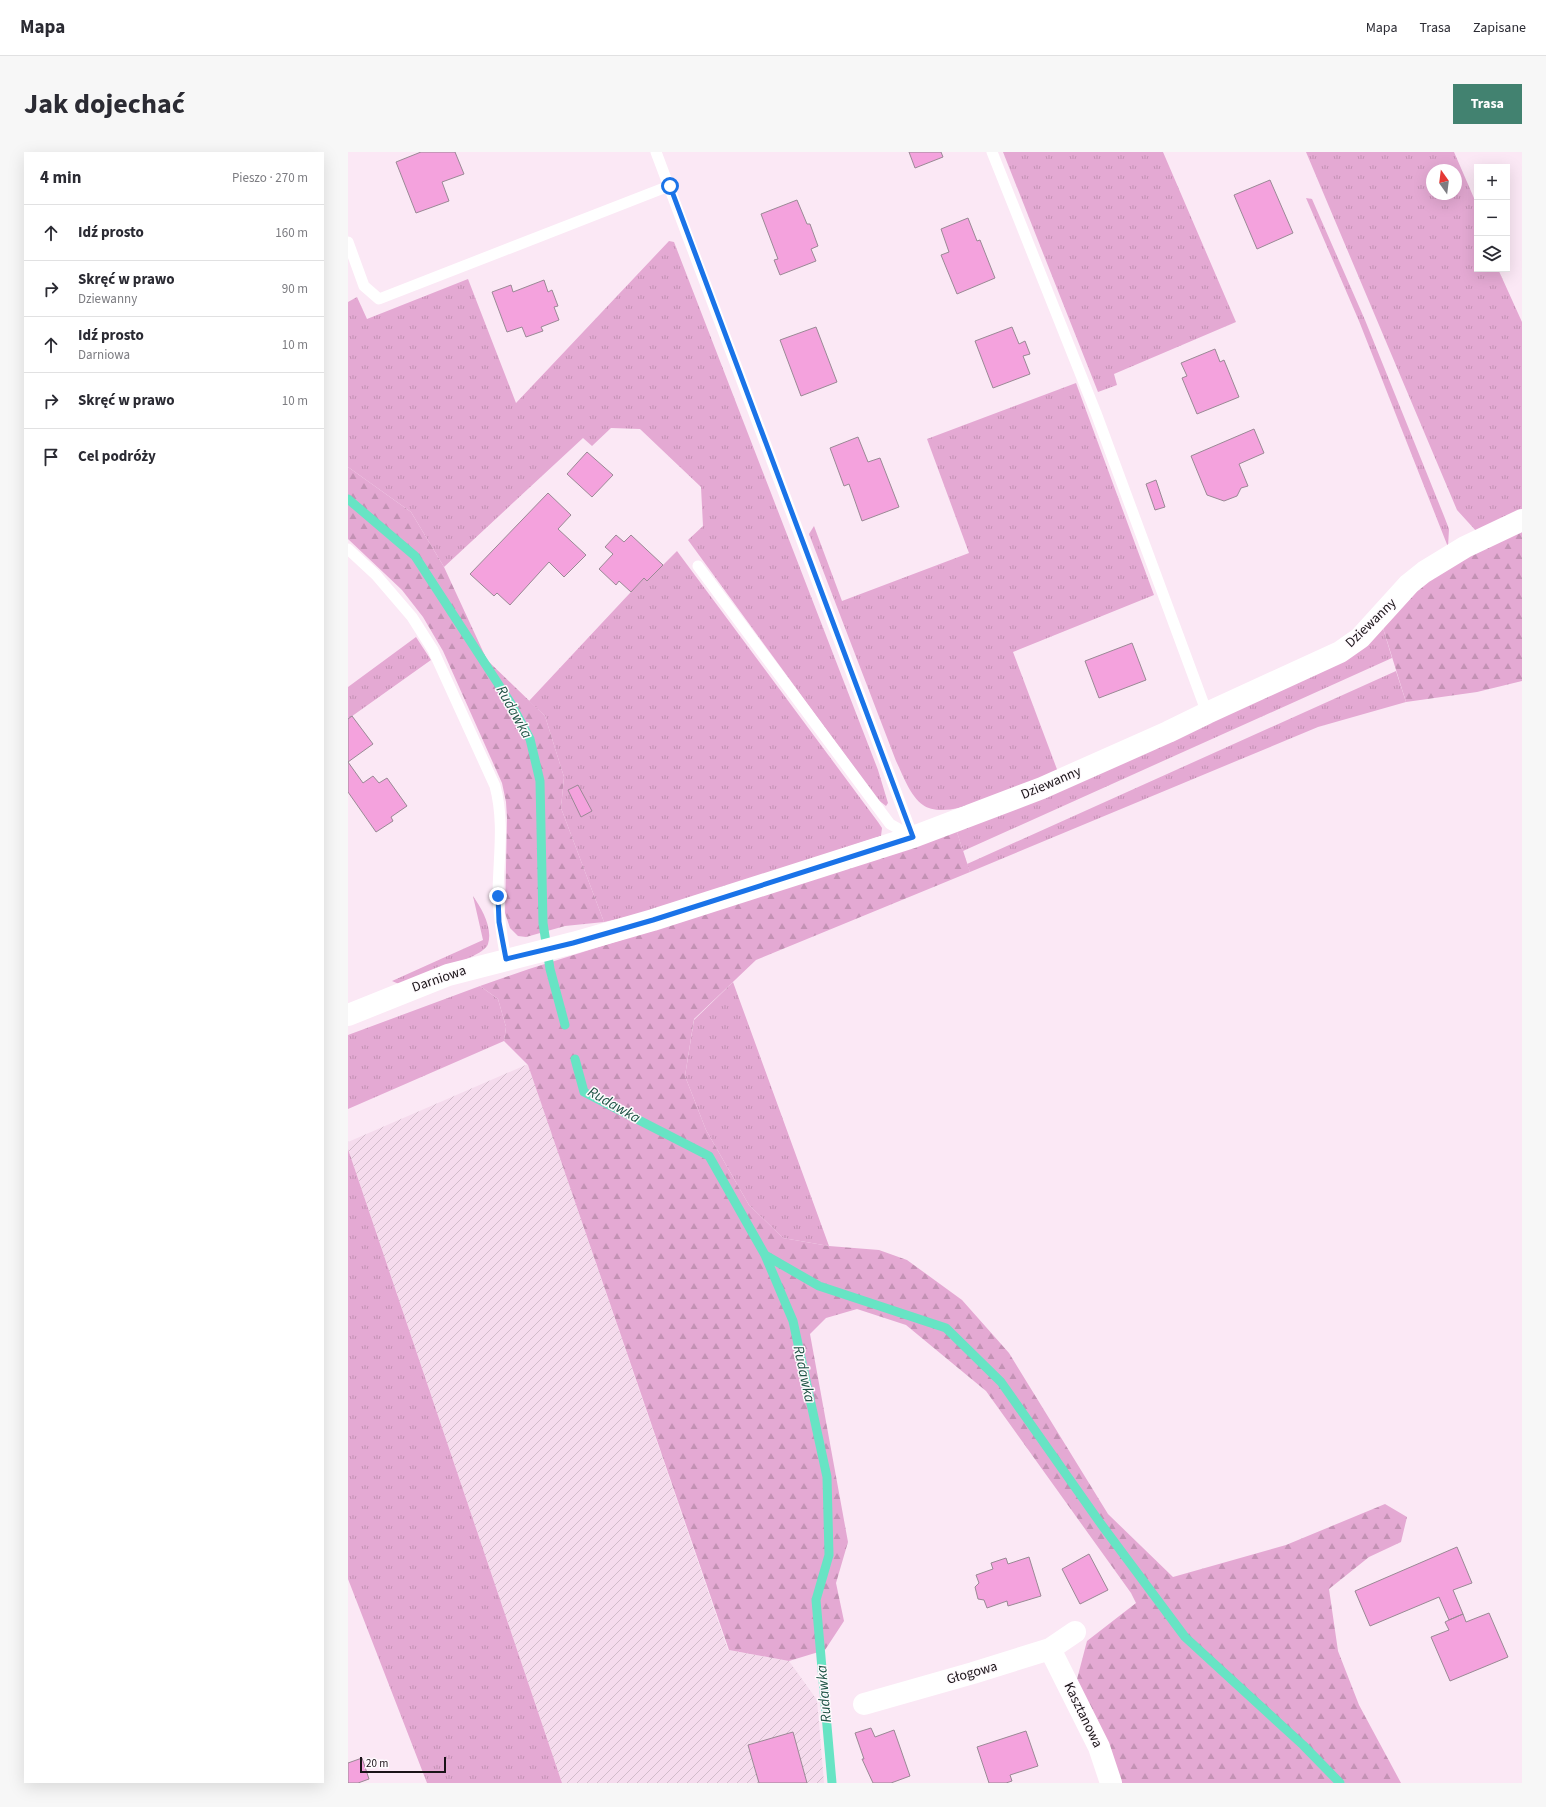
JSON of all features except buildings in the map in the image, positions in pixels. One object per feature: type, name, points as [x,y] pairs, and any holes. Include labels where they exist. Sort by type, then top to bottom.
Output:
[{"type":"street","name":"Dziewanny","points":[[533,952],[573,943],[653,920],[913,837],[1042,788],[1168,732],[1340,652],[1360,638],[1410,584],[1424,572],[1465,546],[1522,520]]},
{"type":"street","name":"Darniowa","points":[[348,1015],[448,975],[533,952]]},
{"type":"street","name":"Głogowa","points":[[864,1704],[1050,1649],[1075,1632]]},
{"type":"street","name":"Kasztanowa","points":[[1050,1649],[1099,1747],[1111,1783]]},
{"type":"lane","points":[[656,152],[913,837]]},
{"type":"lane","points":[[992,152],[1096,413],[1207,713]]},
{"type":"lane","points":[[348,242],[364,286],[379,299],[670,186]]},
{"type":"lane","points":[[348,549],[376,575],[412,617],[433,650],[495,786],[500,803],[501,821],[498,896],[499,922],[506,959]]},
{"type":"lane","points":[[698,566],[890,824],[913,837]]},
{"type":"shaded area","points":[[528,1064],[728,1650],[789,1661],[817,1700],[824,1783],[562,1783],[348,1149],[348,1142]]},
{"type":"green space","points":[[1003,152],[1163,152],[1236,322],[1114,374],[1117,385],[1098,392]]},
{"type":"green space","points":[[1306,152],[1454,152],[1459,164],[1426,164],[1426,200],[1462,200],[1462,170],[1474,198],[1474,272],[1499,272],[1522,322],[1522,510],[1477,532],[1457,510]]},
{"type":"green space","points":[[1306,198],[1312,199],[1365,320],[1449,529],[1448,547],[1359,321]]},
{"type":"green space","points":[[669,241],[674,242],[878,770],[888,803],[886,806],[877,799],[688,540],[703,526],[701,487],[640,429],[611,428],[592,446],[583,438],[444,567],[411,512],[348,467],[348,302],[357,297],[367,319],[468,279],[516,403]]},
{"type":"green space","points":[[1076,383],[1154,595],[1013,652],[1058,772],[990,800],[970,806],[951,809],[935,809],[923,805],[914,796],[907,785],[896,761],[809,534],[814,526],[842,601],[969,553],[927,439]]},
{"type":"green space","points":[[348,467],[411,512],[444,567],[487,660],[545,716],[564,777],[561,808],[604,922],[565,926],[526,937],[518,936],[510,928],[505,913],[507,818],[506,802],[502,783],[443,651],[423,617],[402,590],[348,539]]},
{"type":"green space","points":[[1522,531],[1522,681],[1477,692],[1406,702],[1383,628],[1425,582],[1472,554]]},
{"type":"green space","points":[[677,551],[878,822],[882,828],[881,836],[653,911],[604,922],[561,808],[564,777],[545,716],[529,701],[644,578],[647,581]]},
{"type":"green space","points":[[1383,628],[1392,658],[963,851],[956,829]]},
{"type":"green space","points":[[416,637],[431,660],[348,719],[348,687]]},
{"type":"green space","points":[[1396,671],[1406,702],[1318,727],[970,872],[967,864]]},
{"type":"green space","points":[[956,829],[970,872],[756,960],[694,1019],[685,1076],[706,1130],[749,1205],[783,1238],[829,1246],[879,1250],[907,1260],[962,1300],[1009,1353],[1108,1514],[1173,1577],[1286,1545],[1385,1504],[1407,1517],[1401,1542],[1369,1557],[1329,1589],[1338,1651],[1359,1705],[1401,1783],[1117,1783],[1076,1683],[1087,1641],[1136,1603],[1131,1593],[986,1391],[906,1325],[857,1309],[826,1318],[810,1334],[848,1542],[836,1583],[844,1621],[825,1650],[789,1661],[729,1650],[528,1065],[504,1041],[506,1027],[498,999],[480,986],[672,924]]},
{"type":"green space","points":[[473,896],[488,925],[488,944],[484,949],[462,961],[399,984],[392,981],[483,940]]},
{"type":"green space","points":[[733,982],[829,1246],[783,1238],[749,1205],[706,1130],[685,1076],[694,1020]]},
{"type":"green space","points":[[480,986],[498,999],[506,1027],[504,1041],[348,1109],[348,1035]]},
{"type":"green space","points":[[348,1149],[562,1783],[427,1783],[348,1579]]},
{"type":"waterway","name":"Rudawka","points":[[348,499],[415,556],[510,702],[530,739],[540,781],[543,923],[550,969],[565,1025]]},
{"type":"waterway","name":"Rudawka","points":[[575,1059],[584,1092],[709,1156],[765,1255],[793,1321],[827,1477],[829,1555],[816,1600],[832,1783]]},
{"type":"waterway","points":[[765,1255],[819,1286],[946,1328],[1001,1382],[1101,1524],[1185,1637],[1303,1745],[1340,1783]]},
{"type":"route","points":[[498,896],[499,922],[506,959],[573,943],[653,920],[913,837],[670,186]]}]
